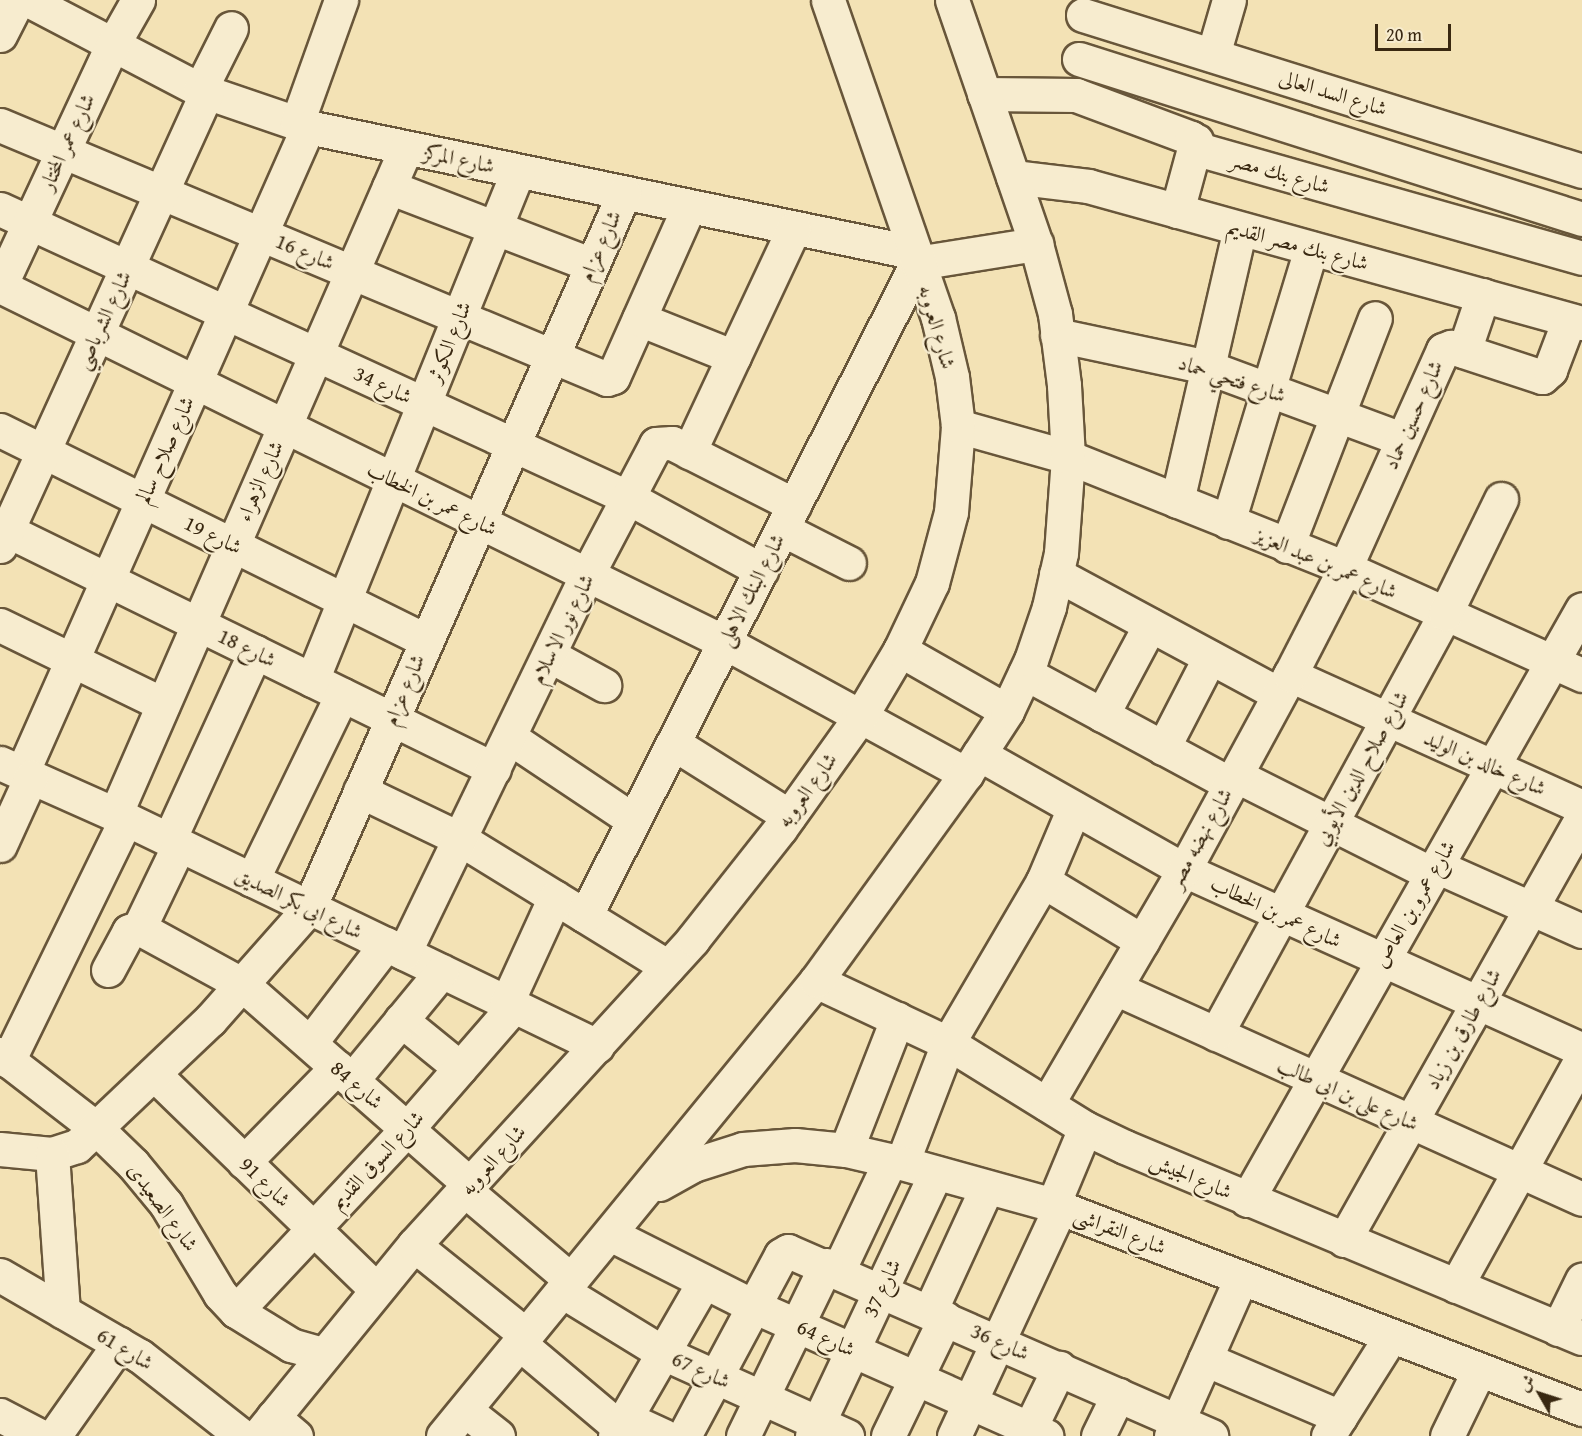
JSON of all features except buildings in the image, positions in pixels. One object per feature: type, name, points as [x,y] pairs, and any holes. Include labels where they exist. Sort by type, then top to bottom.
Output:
[{"type":"street","points":[[0,35],[18,0]]},
{"type":"street","name":"شارع المركز","points":[[28,0],[112,46],[203,91],[303,125],[794,228],[914,258]]},
{"type":"street","name":"شارع عمر المختار","points":[[0,286],[112,46],[138,0]]},
{"type":"street","name":"شارع صلاح سالم","points":[[0,845],[18,771],[72,660],[261,234],[303,125],[341,0]]},
{"type":"street","name":"شارع العروبه","points":[[276,1430],[322,1354],[376,1289],[669,967],[789,816],[862,714],[900,650],[932,583],[951,512],[958,426],[938,318],[914,258],[828,0]]},
{"type":"street","points":[[1214,55],[1229,0]]},
{"type":"street","points":[[443,1436],[647,1190],[816,981],[973,764],[1007,711],[1024,673],[1048,607],[1056,574],[1068,456],[1058,335],[1036,244],[984,94],[961,2]]},
{"type":"street","points":[[1076,95],[1084,8]]},
{"type":"street","name":"شارع السد العالى","points":[[1084,8],[1214,55],[1582,171]]},
{"type":"street","name":"شارع الشرباصي","points":[[2,534],[97,334],[231,28]]},
{"type":"street","points":[[1079,59],[1582,219]]},
{"type":"street","name":"شارع بنك مصر","points":[[984,94],[1076,95],[1196,141],[1201,150],[1582,258]]},
{"type":"street","name":"شارع 16","points":[[0,124],[611,378],[639,319]]},
{"type":"street","points":[[1177,212],[1196,141]]},
{"type":"street","name":"شارع الزهراء","points":[[4,1057],[120,817],[163,704],[405,148]]},
{"type":"street","name":"شارع الكوثر","points":[[312,680],[518,171]]},
{"type":"street","name":"شارع بنك مصر القديم","points":[[1013,177],[1088,186],[1576,321]]},
{"type":"street","points":[[389,187],[592,265]]},
{"type":"street","name":"شارع عزام","points":[[52,1154],[77,1146],[97,1129],[243,985],[309,908],[477,521],[624,193]]},
{"type":"street","points":[[689,206],[639,319],[734,357]]},
{"type":"street","name":"شارع 34","points":[[0,208],[627,497],[761,570]]},
{"type":"street","points":[[689,452],[794,228]]},
{"type":"street","points":[[1176,501],[1240,228]]},
{"type":"street","points":[[914,258],[1036,244]]},
{"type":"street","points":[[1228,522],[1311,248]]},
{"type":"street","name":"شارع البنك الاهلى","points":[[585,916],[788,517],[914,258]]},
{"type":"street","name":"شارع عمر بن الخطاب","points":[[0,286],[724,642],[862,714],[1074,808],[1184,870],[1582,1050]]},
{"type":"street","points":[[1464,351],[1483,295]]},
{"type":"street","points":[[1287,546],[1375,318]]},
{"type":"street","name":"شارع حسين حماد","points":[[1345,568],[1443,350],[1451,347],[1542,377],[1550,370],[1576,321]]},
{"type":"street","name":"شارع فتحي حماد","points":[[1058,335],[1207,367],[1402,439]]},
{"type":"street","name":"شارع عمر بن عبد العزيز","points":[[958,426],[1068,456],[1345,568],[1582,675]]},
{"type":"street","name":"شارع 19","points":[[0,429],[426,641]]},
{"type":"street","name":"شارع نور الاسلام","points":[[310,1043],[395,949],[460,839],[588,575],[656,444],[672,443],[689,452],[788,517],[849,563]]},
{"type":"street","name":"شارع صلاح الدين الأيوبي","points":[[1216,1034],[1445,614],[1501,499]]},
{"type":"street","name":"شارع 18","points":[[2,534],[108,580],[494,769]]},
{"type":"street","name":"شارع نهضه مصر","points":[[1047,1104],[1184,870],[1345,568]]},
{"type":"street","name":"شارع خالد بن الوليد","points":[[1056,574],[1210,657],[1284,685],[1388,719],[1582,807]]},
{"type":"street","name":"شارع عمرو بن العاص","points":[[1247,1200],[1582,609]]},
{"type":"street","points":[[0,625],[163,704]]},
{"type":"street","points":[[1102,715],[1150,625]]},
{"type":"street","points":[[900,650],[1007,711]]},
{"type":"street","points":[[108,970],[129,932],[139,928],[255,652]]},
{"type":"street","points":[[549,656],[604,685]]},
{"type":"street","points":[[1163,748],[1210,657]]},
{"type":"street","points":[[1024,673],[1163,748],[1434,870],[1531,908],[1582,931]]},
{"type":"street","points":[[252,880],[342,694]]},
{"type":"street","points":[[509,737],[633,820]]},
{"type":"street","points":[[673,743],[789,816]]},
{"type":"street","name":"شارع ابى بكر الصديق","points":[[18,771],[120,817],[597,1046]]},
{"type":"street","points":[[360,791],[460,839],[669,967]]},
{"type":"street","points":[[743,1436],[797,1325],[896,1162],[948,1043],[1043,881],[1074,808]]},
{"type":"street","name":"شارع طارق بن زياد","points":[[1344,1240],[1582,817]]},
{"type":"street","points":[[1043,881],[1142,941]]},
{"type":"street","name":"شارع السوق القديم","points":[[236,1311],[407,1129],[511,1004],[555,897]]},
{"type":"street","name":"شارع 84","points":[[139,928],[243,985],[407,1129],[468,1188]]},
{"type":"street","points":[[244,1162],[344,1074],[401,1020],[442,971]]},
{"type":"street","name":"شارع الجيش","points":[[816,981],[948,1043],[1085,1128],[1247,1200],[1570,1333]]},
{"type":"street","name":"شارع على بن ابى طالب","points":[[1115,988],[1582,1199]]},
{"type":"street","points":[[846,1150],[897,1019]]},
{"type":"street","points":[[401,1020],[460,1068]]},
{"type":"street","name":"شارع الصعيدى","points":[[4,1057],[97,1129],[133,1164],[166,1204],[220,1294],[236,1311],[272,1335],[322,1354]]},
{"type":"street","points":[[1456,1286],[1582,1058]]},
{"type":"street","name":"شارع 91","points":[[154,1074],[376,1289]]},
{"type":"street","points":[[954,1436],[1056,1206],[1085,1128]]},
{"type":"street","name":"شارع النقراشى","points":[[647,1190],[693,1165],[743,1149],[795,1144],[846,1150],[1056,1206],[1582,1409]]},
{"type":"street","points":[[0,1149],[52,1154],[63,1312]]},
{"type":"street","name":"شارع 37","points":[[825,1432],[852,1350],[936,1173]]},
{"type":"street","points":[[888,1436],[916,1378],[987,1187]]},
{"type":"street","name":"شارع 67","points":[[468,1188],[566,1286],[663,1353],[762,1398],[825,1432]]},
{"type":"street","name":"شارع 64","points":[[610,1234],[753,1306],[970,1402],[1034,1434]]},
{"type":"street","points":[[414,1245],[620,1427],[664,1436]]},
{"type":"street","name":"شارع 36","points":[[753,1306],[781,1255],[788,1251],[881,1289],[1118,1395],[1174,1429],[1211,1436]]},
{"type":"street","name":"شارع 61","points":[[0,1275],[160,1370],[242,1436]]},
{"type":"street","points":[[1174,1429],[1241,1278]]},
{"type":"street","points":[[1570,1333],[1582,1280]]},
{"type":"street","points":[[620,1427],[704,1282]]},
{"type":"street","points":[[684,1436],[753,1306]]},
{"type":"street","points":[[1205,1359],[1334,1426],[1391,1336]]},
{"type":"street","points":[[0,1415],[53,1435],[119,1344]]},
{"type":"street","points":[[1034,1434],[1059,1368]]},
{"type":"street","points":[[1447,1436],[1479,1370]]},
{"type":"street","points":[[1098,1436],[1118,1395]]},
{"type":"street","points":[[465,1410],[498,1436]]}]
